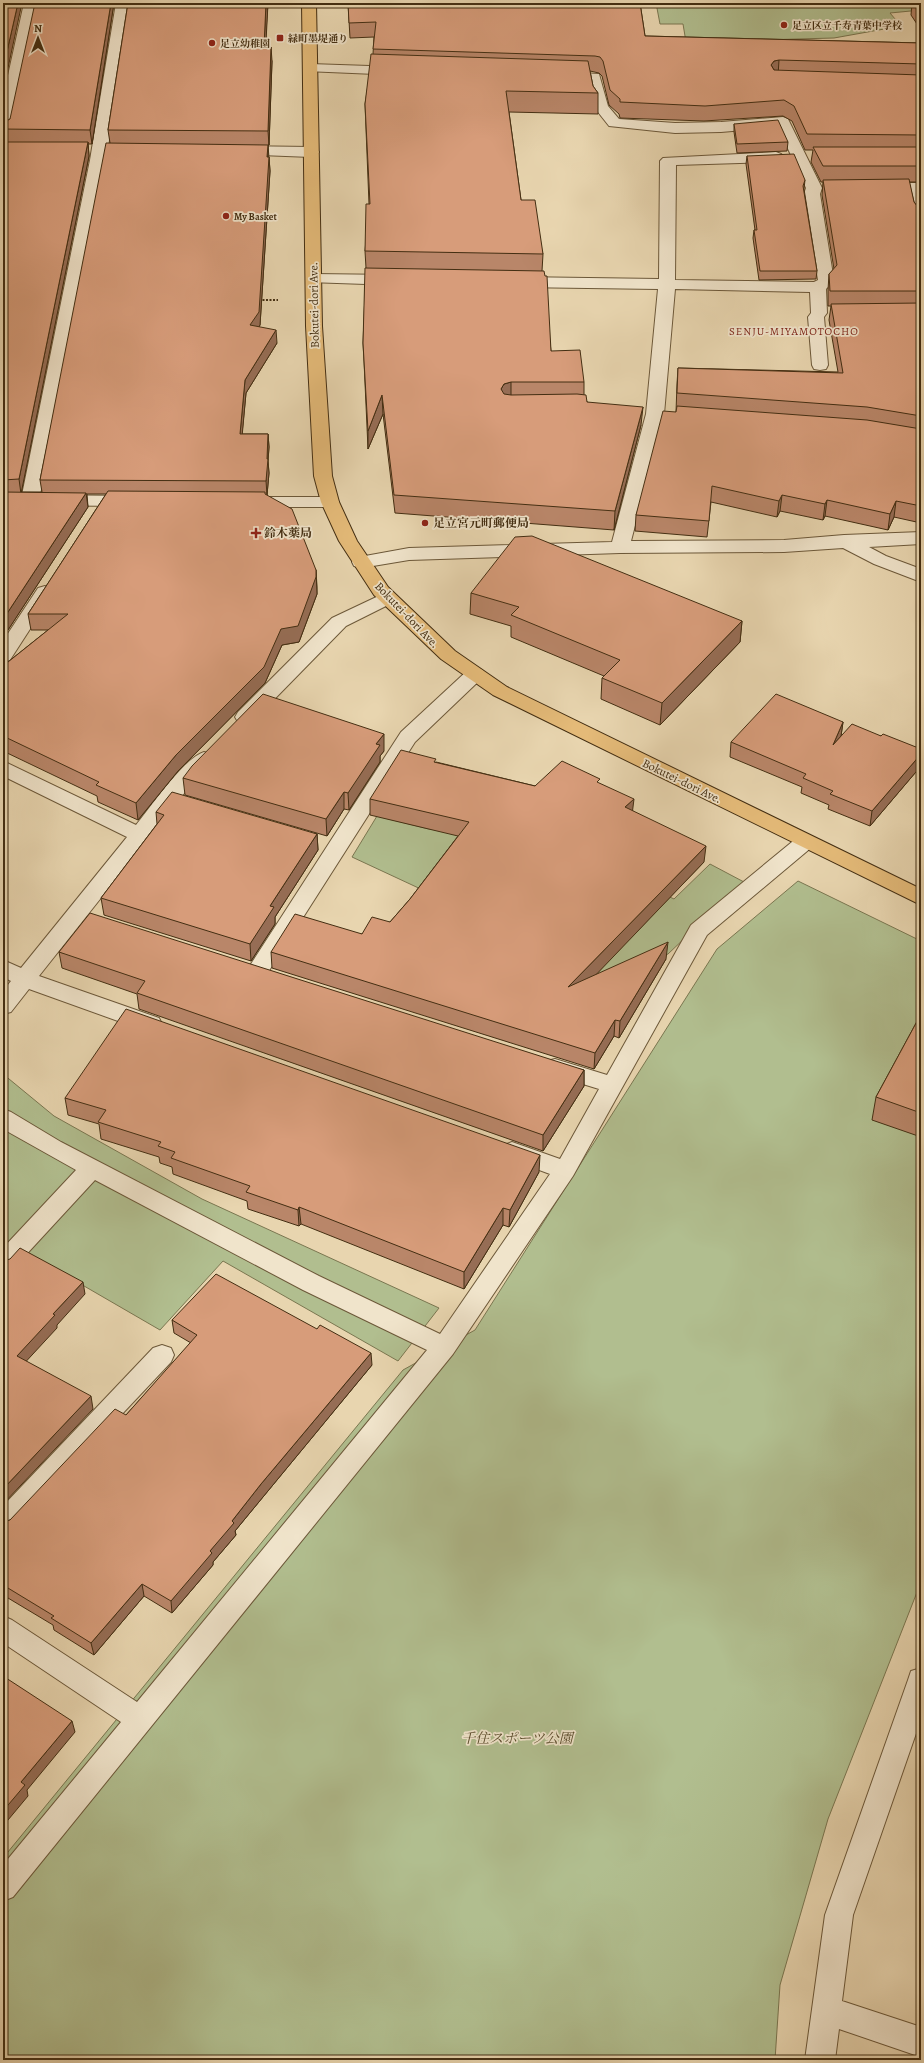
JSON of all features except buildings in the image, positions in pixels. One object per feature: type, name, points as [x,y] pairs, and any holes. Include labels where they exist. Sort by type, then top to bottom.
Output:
[{"type":"main road","name":"Bokutei-dori Ave.","points":[[309,3],[314,300],[322,470],[330,502],[348,541],[361,562],[387,598],[448,655],[500,691],[921,898]]},
{"type":"street","points":[[3,132],[31,3]]},
{"type":"street","points":[[30,500],[93,150],[123,3]]},
{"type":"street","points":[[310,68],[414,71]]},
{"type":"street","points":[[502,282],[818,287],[826,281],[812,194],[814,188],[806,156],[783,122],[721,127],[675,128],[614,123],[601,107],[594,77],[547,75]]},
{"type":"street","points":[[93,150],[116,150]]},
{"type":"street","points":[[220,151],[311,152]]},
{"type":"street","points":[[620,547],[655,414],[667,284],[668,161],[806,156]]},
{"type":"street","points":[[814,188],[830,188]]},
{"type":"street","points":[[868,188],[918,188],[921,217]]},
{"type":"street","points":[[314,279],[407,281]]},
{"type":"street","points":[[818,287],[827,313],[816,317],[820,365]]},
{"type":"street","points":[[3,500],[150,501]]},
{"type":"street","points":[[90,521],[103,501]]},
{"type":"street","points":[[229,502],[330,502]]},
{"type":"street","points":[[361,562],[409,554],[620,547],[784,546],[843,541],[921,538]]},
{"type":"street","points":[[843,541],[880,560],[921,576]]},
{"type":"street","points":[[4,654],[52,580]]},
{"type":"street","points":[[3,1006],[186,777],[339,622],[387,598]]},
{"type":"street","points":[[279,979],[249,969],[330,845],[408,737],[475,674]]},
{"type":"street","points":[[3,768],[139,836]]},
{"type":"street","points":[[168,799],[191,806]]},
{"type":"street","points":[[3,1887],[444,1347],[565,1170],[699,930],[805,842]]},
{"type":"street","points":[[76,915],[98,922]]},
{"type":"street","points":[[3,968],[24,979],[167,1030]]},
{"type":"street","points":[[536,1061],[613,1085]]},
{"type":"street","points":[[3,1118],[92,1168],[311,1283],[444,1347]]},
{"type":"street","points":[[490,1144],[565,1170]]},
{"type":"street","points":[[3,1264],[92,1168]]},
{"type":"street","points":[[3,1523],[162,1355]]},
{"type":"street","points":[[3,1628],[140,1719]]},
{"type":"street","points":[[820,2060],[839,1915],[921,1680]]},
{"type":"street","points":[[827,2010],[921,2042]]},
{"type":"path","points":[[252,300],[314,300]]},
{"type":"green space","name":"足立区立千寿青葉中学校","points":[[656,3],[921,3],[921,10],[890,13],[901,26],[834,38],[686,42],[683,24],[660,24]]},
{"type":"green space","points":[[377,816],[429,829],[468,833],[425,891],[352,857]]},
{"type":"green space","points":[[592,859],[674,899],[710,864],[744,882],[668,954],[600,984],[499,891]]},
{"type":"green space","name":"千住スポーツ公園","points":[[798,881],[921,941],[921,1582],[828,1819],[780,1985],[775,2060],[3,2060],[3,1858],[403,1370],[475,1330],[717,949]]},
{"type":"green space","points":[[3,1074],[54,1116],[202,1199],[439,1308],[398,1361],[223,1261],[160,1330],[3,1239]]},
{"type":"place","name":"足立区立千寿青葉中学校","points":[[784,25]]},
{"type":"place","name":"緑町墨堤通り","points":[[280,38]]},
{"type":"place","name":"足立幼稚園","points":[[212,43]]},
{"type":"place","name":"My Basket","points":[[226,216]]},
{"type":"place","name":"足立宮元町郵便局","points":[[425,523]]},
{"type":"place","name":"鈴木薬局","points":[[256,533]]},
{"type":"district","name":"SENJU-MIYAMOTOCHO","points":[[794,331]]}]
